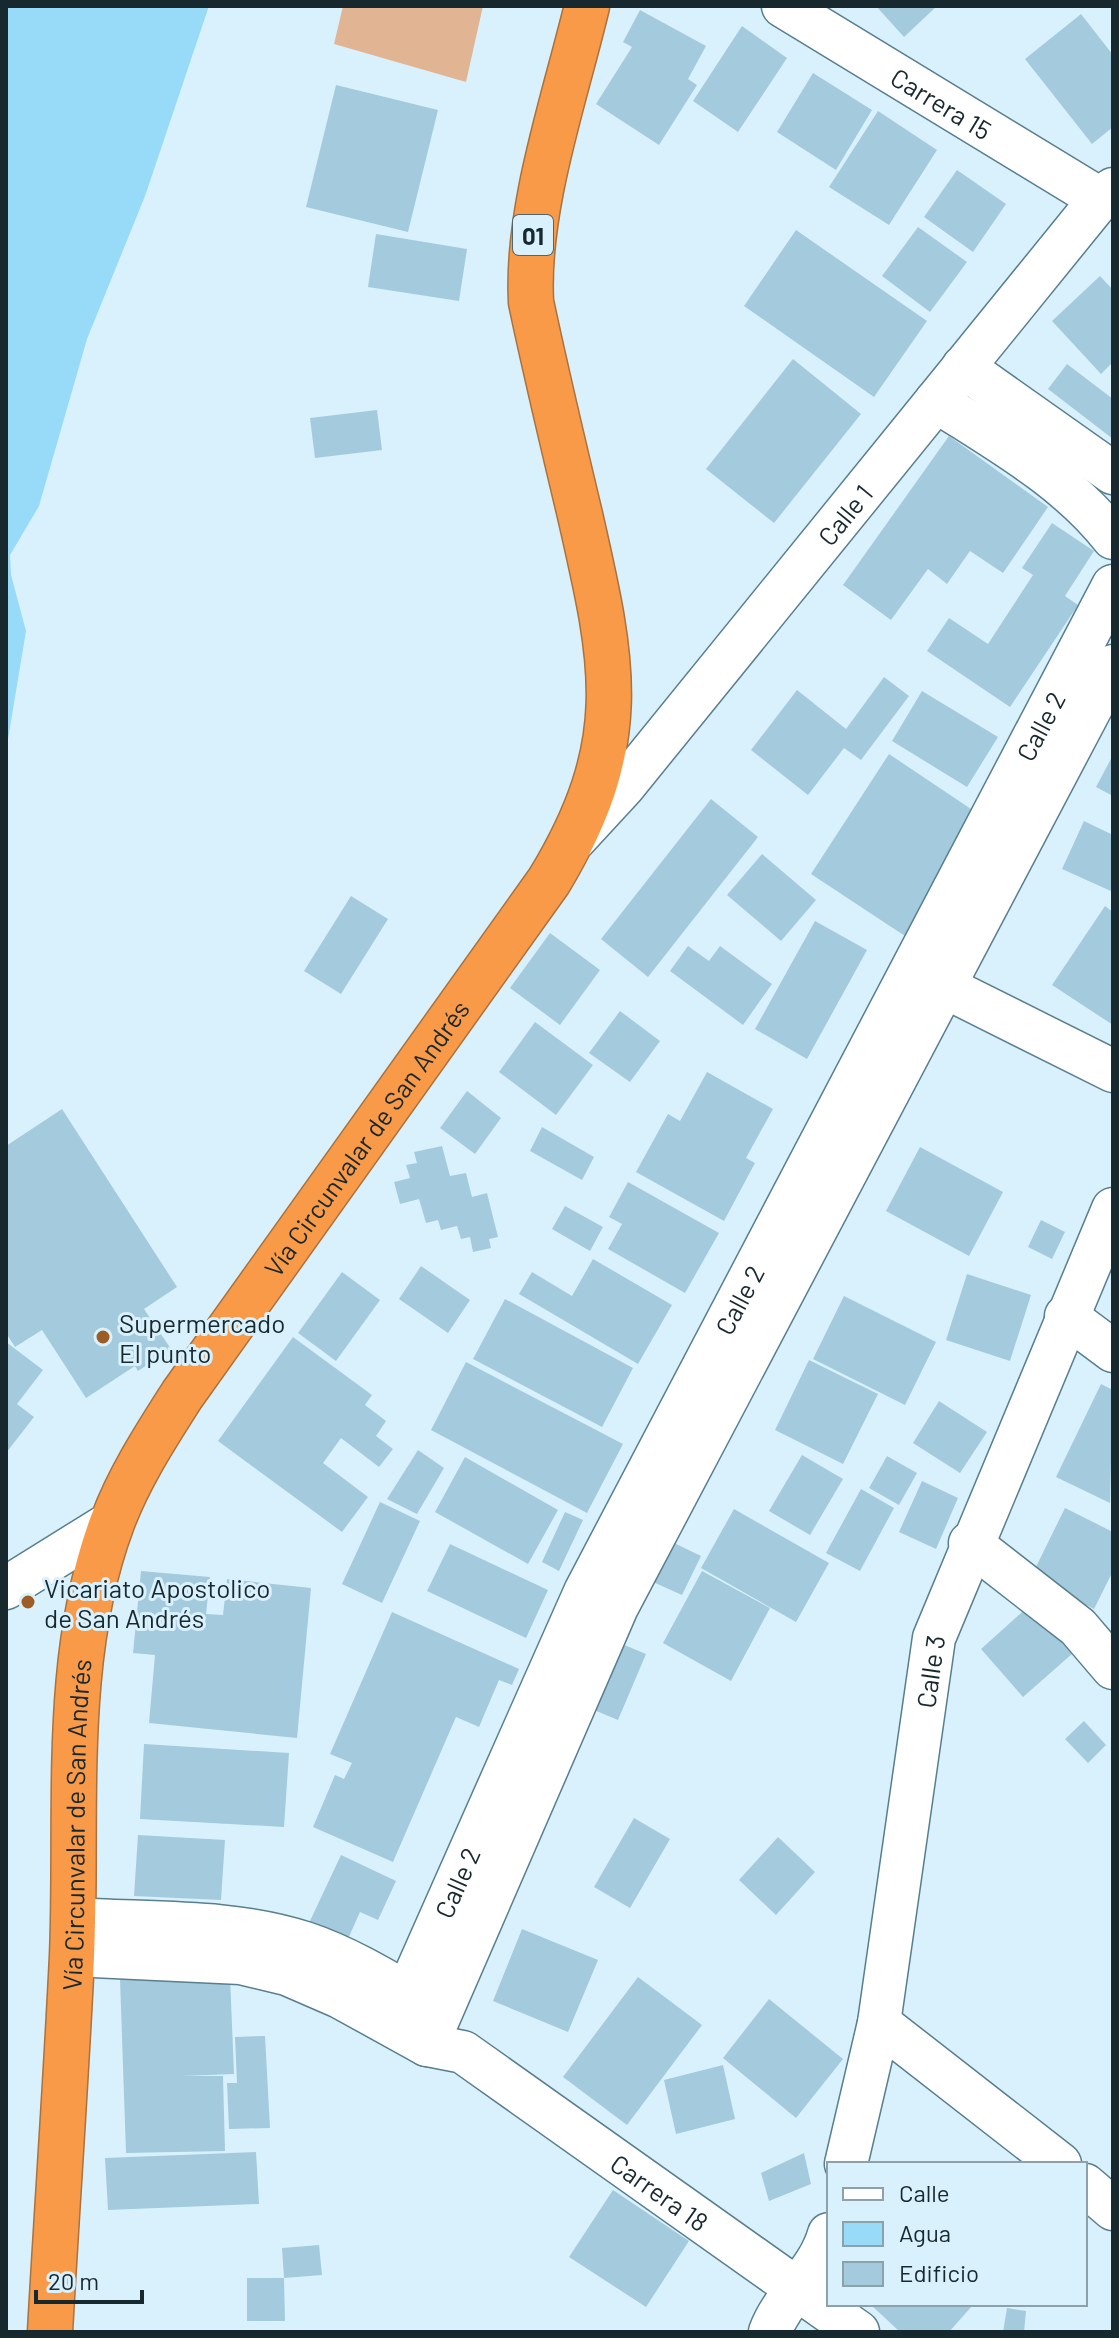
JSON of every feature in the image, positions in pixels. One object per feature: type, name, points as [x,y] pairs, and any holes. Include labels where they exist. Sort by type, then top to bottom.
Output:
[{"type":"highway","name":"Vía Circunvalar de San Andrés","points":[[50,2332],[72,1937],[78,1707],[96,1576],[112,1522],[147,1450],[182,1395],[549,881],[574,840],[600,770],[607,735],[610,679],[606,629],[531,302],[529,269],[533,230],[587,6]]},
{"type":"street","name":"Carrera 15","points":[[783,6],[1107,194]]},
{"type":"street","name":"Calle 1","points":[[574,840],[623,787],[1107,194]]},
{"type":"street","points":[[963,367],[1113,473]]},
{"type":"street","points":[[936,401],[1039,468],[1097,517],[1113,538]]},
{"type":"street","name":"Calle 2","points":[[929,979],[1113,586]]},
{"type":"street","name":"Calle 2","points":[[427,2026],[601,1600],[929,979],[1113,666]]},
{"type":"street","points":[[929,979],[1113,1071]]},
{"type":"street","name":"Calle 3","points":[[846,2162],[879,2023],[934,1638],[970,1543],[1113,1209]]},
{"type":"street","points":[[1066,1316],[1113,1351]]},
{"type":"street","points":[[6,1588],[112,1522]]},
{"type":"street","points":[[970,1543],[1078,1627],[1113,1668]]},
{"type":"street","name":"Carrera 18","points":[[72,1937],[241,1963],[287,1974],[427,2026],[858,2332]]},
{"type":"street","points":[[879,2023],[1057,2162]]},
{"type":"street","points":[[1087,2187],[1113,2209]]},
{"type":"street","points":[[770,2332],[782,2306],[816,2266],[827,2239]]},
{"type":"shaded area","points":[[343,6],[483,6],[466,82],[334,44]]},
{"type":"water","points":[[6,6],[209,6],[145,196],[87,339],[39,506],[10,555],[11,575],[26,631],[6,751]]},
{"type":"building","points":[[876,6],[937,6],[904,37]]},
{"type":"building","points":[[640,10],[706,46],[688,79],[697,85],[659,145],[596,104],[632,47],[623,42]]},
{"type":"building","points":[[1081,14],[1113,55],[1113,127],[1092,144],[1025,59]]},
{"type":"building","points":[[742,26],[787,58],[738,132],[693,101]]},
{"type":"building","points":[[813,73],[872,110],[836,170],[777,132]]},
{"type":"building","points":[[336,85],[438,110],[408,232],[306,207]]},
{"type":"building","points":[[878,111],[937,150],[889,225],[829,187]]},
{"type":"building","points":[[957,170],[1006,204],[973,252],[924,217]]},
{"type":"building","points":[[918,227],[967,262],[930,312],[882,276]]},
{"type":"building","points":[[796,230],[927,321],[874,397],[744,306]]},
{"type":"building","points":[[376,234],[467,249],[459,301],[368,287]]},
{"type":"building","points":[[1100,276],[1113,290],[1113,362],[1101,374],[1052,321]]},
{"type":"building","points":[[793,359],[861,414],[774,523],[706,469]]},
{"type":"building","points":[[1067,364],[1113,399],[1113,439],[1048,389]]},
{"type":"building","points":[[377,410],[382,450],[315,458],[310,418]]},
{"type":"building","points":[[949,436],[1048,507],[1003,573],[970,551],[947,584],[928,569],[891,620],[843,585]]},
{"type":"building","points":[[1052,523],[1094,551],[1065,596],[1078,605],[1010,707],[927,651],[949,618],[988,644],[1033,575],[1022,568]]},
{"type":"building","points":[[884,677],[909,696],[861,760],[844,748],[808,795],[751,750],[797,690],[846,729]]},
{"type":"building","points":[[922,691],[998,737],[967,787],[892,741]]},
{"type":"building","points":[[889,754],[983,817],[905,936],[811,874]]},
{"type":"building","points":[[1113,755],[1113,796],[1096,787]]},
{"type":"building","points":[[711,799],[758,837],[648,977],[601,939]]},
{"type":"building","points":[[1084,821],[1113,835],[1113,892],[1062,869]]},
{"type":"building","points":[[762,854],[816,900],[781,941],[727,895]]},
{"type":"building","points":[[351,896],[388,919],[341,994],[304,971]]},
{"type":"building","points":[[1105,906],[1113,912],[1113,1025],[1052,985]]},
{"type":"building","points":[[815,921],[867,950],[807,1059],[755,1029]]},
{"type":"building","points":[[550,933],[600,970],[560,1025],[510,988]]},
{"type":"building","points":[[688,946],[709,961],[720,946],[772,984],[743,1025],[670,971]]},
{"type":"building","points":[[620,1011],[660,1041],[630,1082],[589,1053]]},
{"type":"building","points":[[535,1022],[593,1065],[556,1115],[499,1072]]},
{"type":"building","points":[[707,1072],[773,1109],[746,1158],[755,1163],[724,1221],[636,1172],[668,1114],[680,1121]]},
{"type":"building","points":[[467,1091],[501,1118],[475,1154],[440,1128]]},
{"type":"building","points":[[62,1109],[177,1287],[144,1309],[171,1349],[138,1371],[135,1366],[86,1398],[42,1330],[15,1347],[6,1333],[6,1146]]},
{"type":"building","points":[[542,1127],[594,1157],[582,1180],[530,1151]]},
{"type":"building","points":[[442,1146],[450,1176],[466,1173],[472,1197],[487,1193],[498,1237],[489,1239],[491,1248],[473,1252],[470,1237],[461,1239],[457,1226],[441,1230],[438,1220],[426,1223],[419,1199],[400,1204],[394,1182],[410,1178],[406,1165],[417,1163],[414,1152]]},
{"type":"building","points":[[920,1147],[1003,1192],[969,1256],[886,1211]]},
{"type":"building","points":[[628,1182],[719,1233],[685,1293],[608,1249],[622,1224],[609,1217]]},
{"type":"building","points":[[565,1206],[603,1227],[590,1251],[552,1229]]},
{"type":"building","points":[[1041,1220],[1065,1232],[1052,1259],[1028,1247]]},
{"type":"building","points":[[593,1259],[672,1305],[638,1364],[519,1294],[532,1272],[572,1296]]},
{"type":"building","points":[[421,1266],[470,1300],[448,1333],[399,1299]]},
{"type":"building","points":[[342,1272],[380,1300],[336,1361],[298,1333]]},
{"type":"building","points":[[967,1274],[1031,1295],[1010,1361],[946,1340]]},
{"type":"building","points":[[844,1296],[936,1342],[905,1405],[813,1359]]},
{"type":"building","points":[[505,1299],[633,1368],[602,1427],[473,1359]]},
{"type":"building","points":[[293,1337],[372,1395],[365,1405],[386,1421],[376,1436],[393,1449],[379,1467],[341,1438],[323,1463],[368,1497],[342,1532],[218,1441]]},
{"type":"building","points":[[6,1342],[43,1370],[17,1404],[34,1417],[6,1453]]},
{"type":"building","points":[[809,1360],[878,1394],[843,1464],[775,1430]]},
{"type":"building","points":[[466,1362],[623,1444],[587,1513],[431,1430]]},
{"type":"building","points":[[1101,1384],[1113,1390],[1110,1503],[1056,1477]]},
{"type":"building","points":[[939,1401],[987,1432],[960,1473],[913,1443]]},
{"type":"building","points":[[418,1450],[444,1468],[417,1514],[387,1499]]},
{"type":"building","points":[[802,1455],[843,1479],[810,1535],[769,1511]]},
{"type":"building","points":[[887,1456],[917,1473],[899,1505],[869,1488]]},
{"type":"building","points":[[465,1457],[558,1510],[528,1564],[435,1512]]},
{"type":"building","points":[[922,1481],[958,1498],[936,1549],[899,1532]]},
{"type":"building","points":[[861,1489],[894,1508],[860,1571],[826,1553]]},
{"type":"building","points":[[380,1502],[420,1521],[382,1603],[342,1584]]},
{"type":"building","points":[[1065,1508],[1113,1532],[1113,1571],[1094,1609],[1031,1577]]},
{"type":"building","points":[[734,1509],[829,1563],[796,1622],[701,1568]]},
{"type":"building","points":[[565,1512],[583,1520],[559,1571],[542,1562]]},
{"type":"building","points":[[672,1542],[701,1556],[682,1595],[653,1582]]},
{"type":"building","points":[[450,1544],[548,1590],[526,1638],[427,1591]]},
{"type":"building","points":[[141,1571],[210,1577],[206,1614],[223,1615],[227,1579],[311,1588],[297,1738],[149,1723],[155,1655],[133,1653]]},
{"type":"building","points":[[702,1571],[770,1608],[731,1681],[663,1643]]},
{"type":"building","points":[[1030,1605],[1072,1654],[1023,1697],[981,1649]]},
{"type":"building","points":[[392,1612],[519,1669],[512,1685],[499,1680],[479,1727],[456,1717],[393,1862],[313,1827],[335,1775],[344,1779],[352,1763],[330,1754]]},
{"type":"building","points":[[622,1644],[646,1654],[618,1720],[594,1710]]},
{"type":"building","points":[[1084,1721],[1106,1745],[1088,1763],[1065,1739]]},
{"type":"building","points":[[144,1744],[289,1753],[284,1827],[140,1819]]},
{"type":"building","points":[[634,1818],[670,1839],[630,1908],[594,1887]]},
{"type":"building","points":[[138,1835],[225,1840],[221,1900],[134,1896]]},
{"type":"building","points":[[778,1837],[815,1872],[776,1915],[739,1880]]},
{"type":"building","points":[[341,1855],[396,1881],[378,1920],[360,1912],[347,1941],[309,1923]]},
{"type":"building","points":[[522,1929],[598,1960],[568,2032],[493,2001]]},
{"type":"building","points":[[230,1976],[234,2074],[183,2076],[223,2076],[225,2151],[126,2153],[120,1979]]},
{"type":"building","points":[[638,1977],[702,2025],[627,2125],[563,2077]]},
{"type":"building","points":[[769,1999],[843,2059],[796,2118],[723,2058]]},
{"type":"building","points":[[265,2036],[270,2128],[229,2129],[227,2083],[237,2083],[235,2037]]},
{"type":"building","points":[[723,2065],[735,2119],[676,2134],[664,2080]]},
{"type":"building","points":[[256,2152],[259,2204],[108,2210],[105,2158]]},
{"type":"building","points":[[804,2153],[811,2184],[769,2201],[761,2173]]},
{"type":"building","points":[[613,2190],[689,2241],[646,2307],[569,2257]]},
{"type":"building","points":[[319,2245],[322,2275],[284,2278],[282,2248]]},
{"type":"building","points":[[247,2278],[284,2278],[285,2321],[247,2321]]},
{"type":"building","points":[[872,2306],[972,2306],[949,2332],[900,2332]]},
{"type":"building","points":[[1007,2308],[1026,2311],[1024,2332],[1003,2332]]},
{"type":"place","name":"Supermercado El punto","points":[[103,1337]]},
{"type":"place","name":"Vicariato Apostolico de San Andrés","points":[[28,1602]]}]
